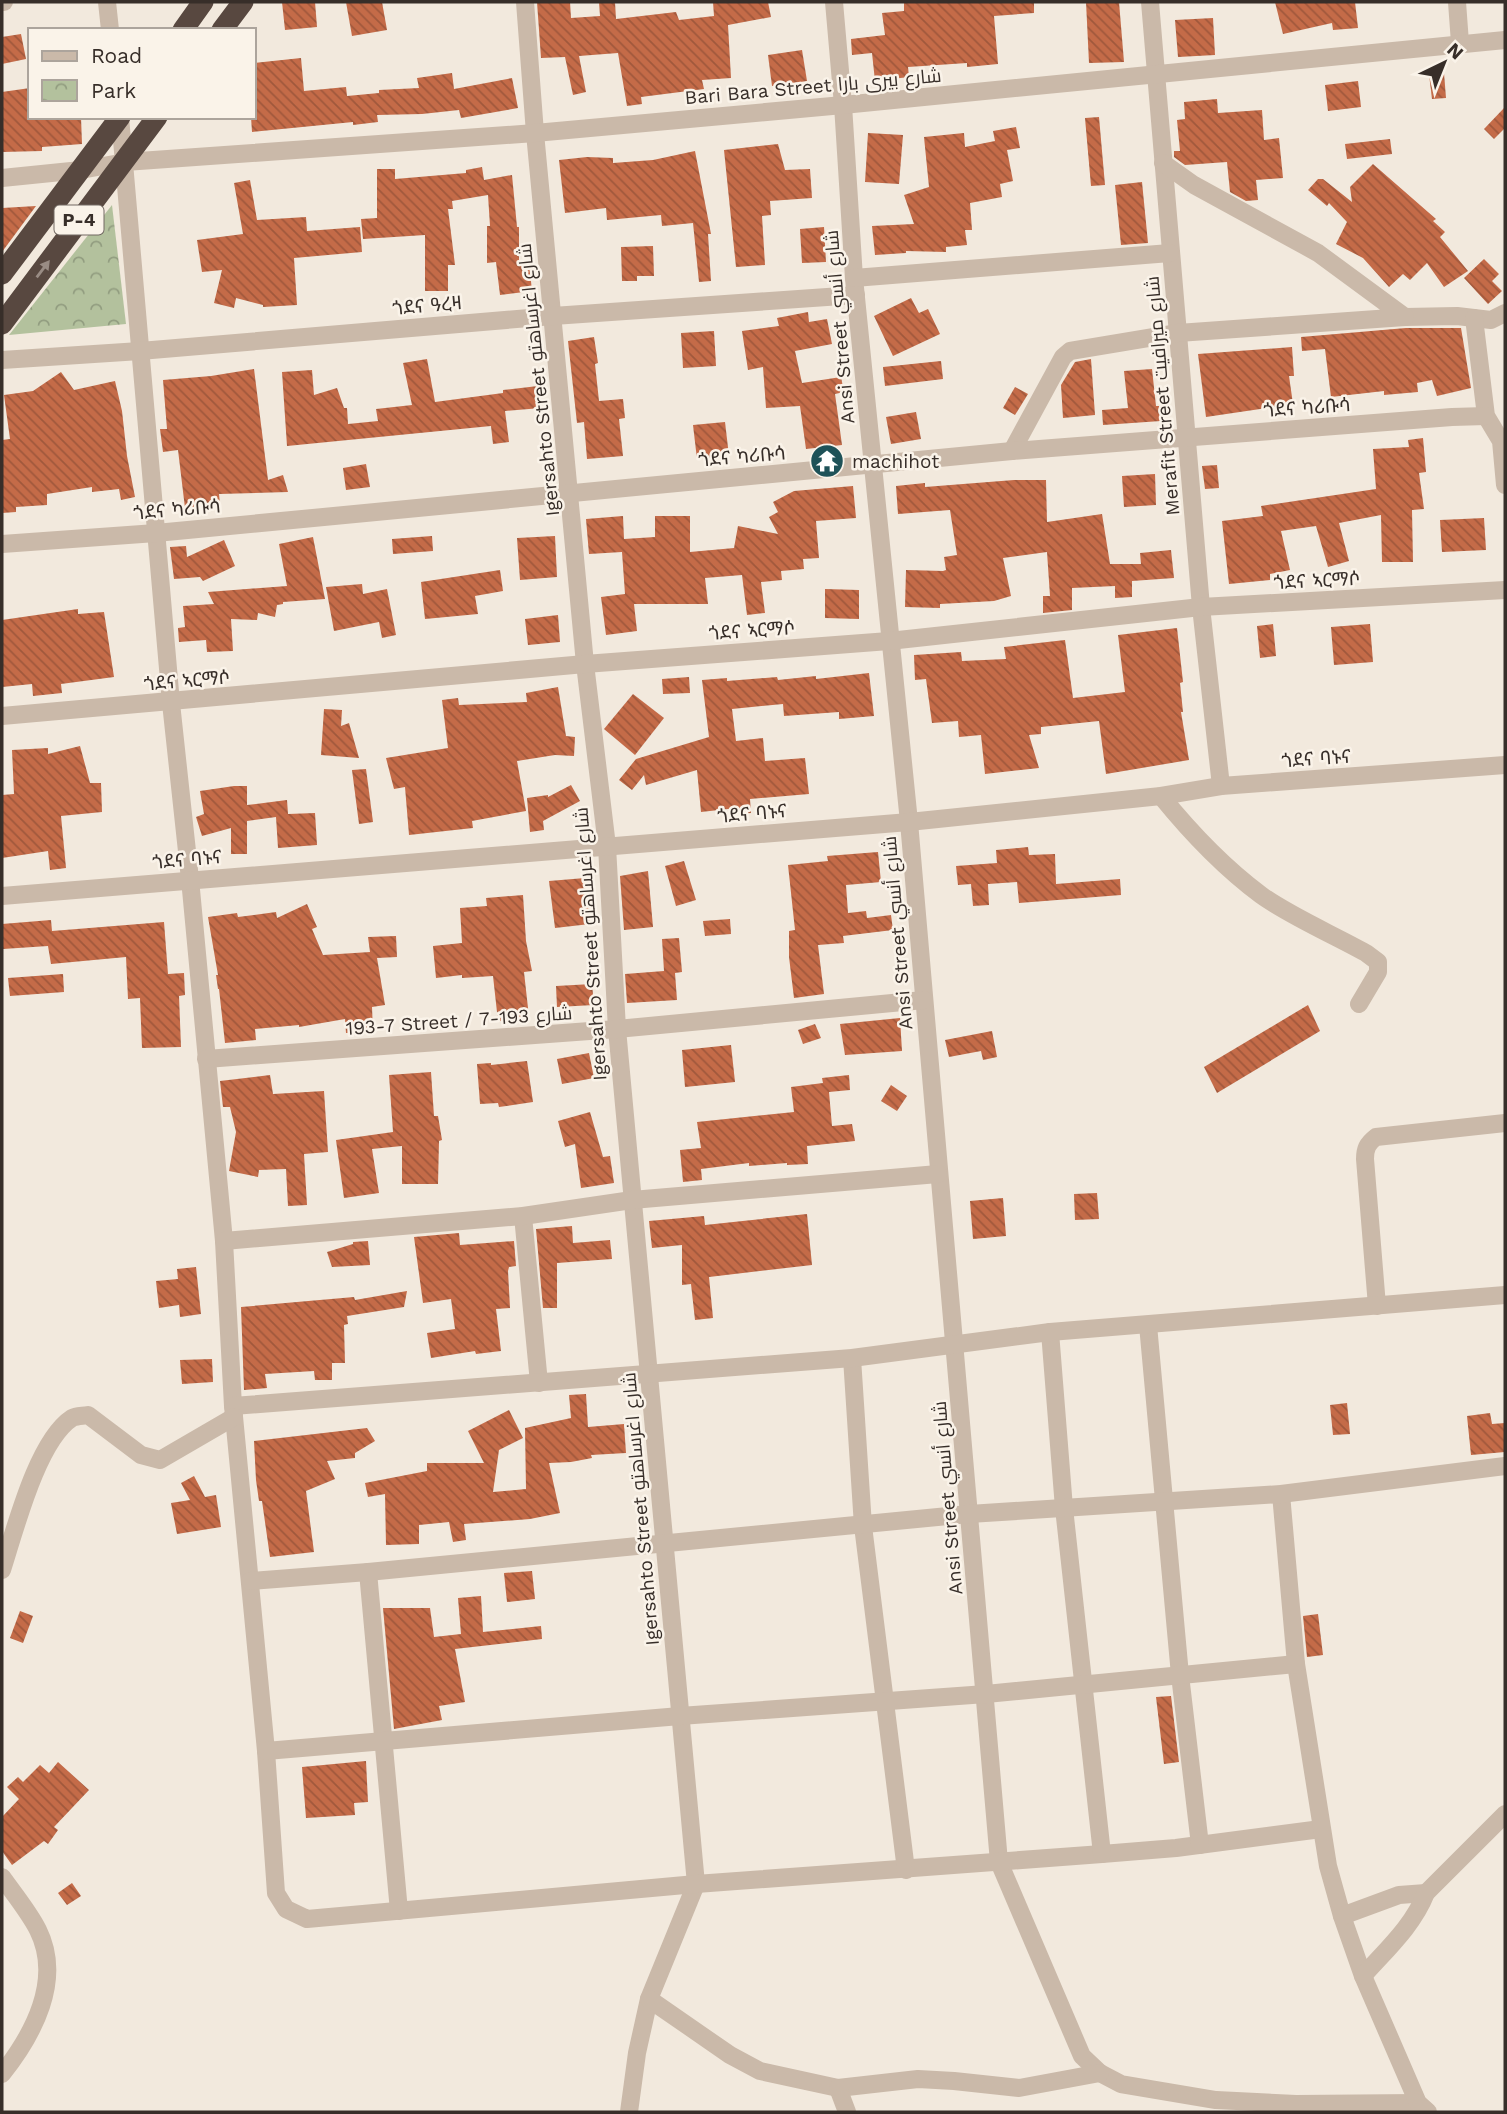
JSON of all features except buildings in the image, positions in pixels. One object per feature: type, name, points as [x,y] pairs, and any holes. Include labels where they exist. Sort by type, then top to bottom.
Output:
[{"type":"highway","points":[[184,28],[203,2]]},
{"type":"highway","points":[[224,28],[243,2]]},
{"type":"highway","name":"P-4","points":[[2,274],[119,119]]},
{"type":"highway","name":"P-4","points":[[2,324],[156,119]]},
{"type":"street","points":[[107,2],[110,28]]},
{"type":"street","name":"Igersahto Street شارع اغرساهتو","points":[[525,2],[586,664],[607,846],[617,1029],[696,1884]]},
{"type":"street","name":"Ansi Street شارع أنسي","points":[[834,2],[844,105],[855,287],[909,822],[999,1862],[1082,2056],[1100,2073]]},
{"type":"street","name":"Merafit Street شارع ميرافيت","points":[[1150,2],[1201,607],[1221,786]]},
{"type":"street","points":[[1457,2],[1460,43]]},
{"type":"street","name":"Bari Bara Street شارع بيرى بارا","points":[[2,178],[81,170],[124,162],[535,133],[1505,40]]},
{"type":"street","points":[[120,119],[171,703],[224,1241],[233,1412],[266,1751],[276,1894],[286,1909],[307,1919],[696,1884],[1102,1854],[1200,1845],[1321,1829]]},
{"type":"street","points":[[1163,163],[1194,185],[1318,253],[1405,317]]},
{"type":"street","name":"ጎደና ዓረዛ","points":[[2,360],[553,316],[1170,253]]},
{"type":"street","points":[[1012,451],[1063,357],[1070,351],[1178,334],[1405,317],[1457,316],[1491,320],[1505,313]]},
{"type":"street","points":[[1474,318],[1486,416],[1501,441],[1505,485]]},
{"type":"street","name":"ጎደና ካሪቡሳ","points":[[2,544],[156,533],[1012,451],[1486,416]]},
{"type":"street","name":"ጎደና ኣርማሶ","points":[[2,716],[586,664],[889,641],[1201,607],[1505,590]]},
{"type":"street","name":"ጎደና ባኑና","points":[[2,896],[909,822],[1161,796],[1221,786],[1505,765]]},
{"type":"street","points":[[1161,796],[1190,832],[1225,867],[1264,897],[1378,962],[1378,972],[1359,1004]]},
{"type":"street","name":"193-7 Street / شارع 193-7","points":[[206,1059],[617,1029],[923,1000]]},
{"type":"street","points":[[1377,1306],[1365,1148],[1376,1137],[1505,1123]]},
{"type":"street","points":[[224,1241],[523,1216],[632,1200],[938,1174]]},
{"type":"street","points":[[523,1216],[539,1383]]},
{"type":"street","points":[[2,1570],[36,1471],[53,1436],[74,1417],[88,1415],[141,1455],[160,1460],[233,1412],[539,1383],[852,1358],[1049,1332],[1505,1295]]},
{"type":"street","points":[[1148,1325],[1180,1675],[1200,1845]]},
{"type":"street","points":[[1049,1332],[1064,1508],[1102,1854]]},
{"type":"street","points":[[852,1358],[863,1526],[906,1870]]},
{"type":"street","points":[[250,1581],[863,1526],[969,1514],[1281,1494],[1505,1466]]},
{"type":"street","points":[[649,1999],[730,2055],[760,2071],[838,2088],[918,2079],[1019,2088],[1100,2073],[1121,2084],[1216,2100],[1423,2108],[1363,1976],[1328,1866],[1296,1664],[1281,1494]]},
{"type":"street","points":[[368,1572],[399,1911]]},
{"type":"street","points":[[266,1751],[680,1716],[986,1694],[1296,1664]]},
{"type":"street","points":[[1363,1976],[1409,1925],[1426,1893],[1505,1814]]},
{"type":"street","points":[[2,1877],[39,1931],[49,1966],[44,2002],[2,2074]]},
{"type":"street","points":[[629,2112],[637,2053],[649,1999],[696,1884]]},
{"type":"street","points":[[1342,1916],[1399,1895],[1426,1893]]},
{"type":"street","points":[[838,2088],[847,2112]]},
{"type":"green space","points":[[112,205],[126,324],[9,335]]},
{"type":"place","name":"machihot","points":[[827,461]]}]
